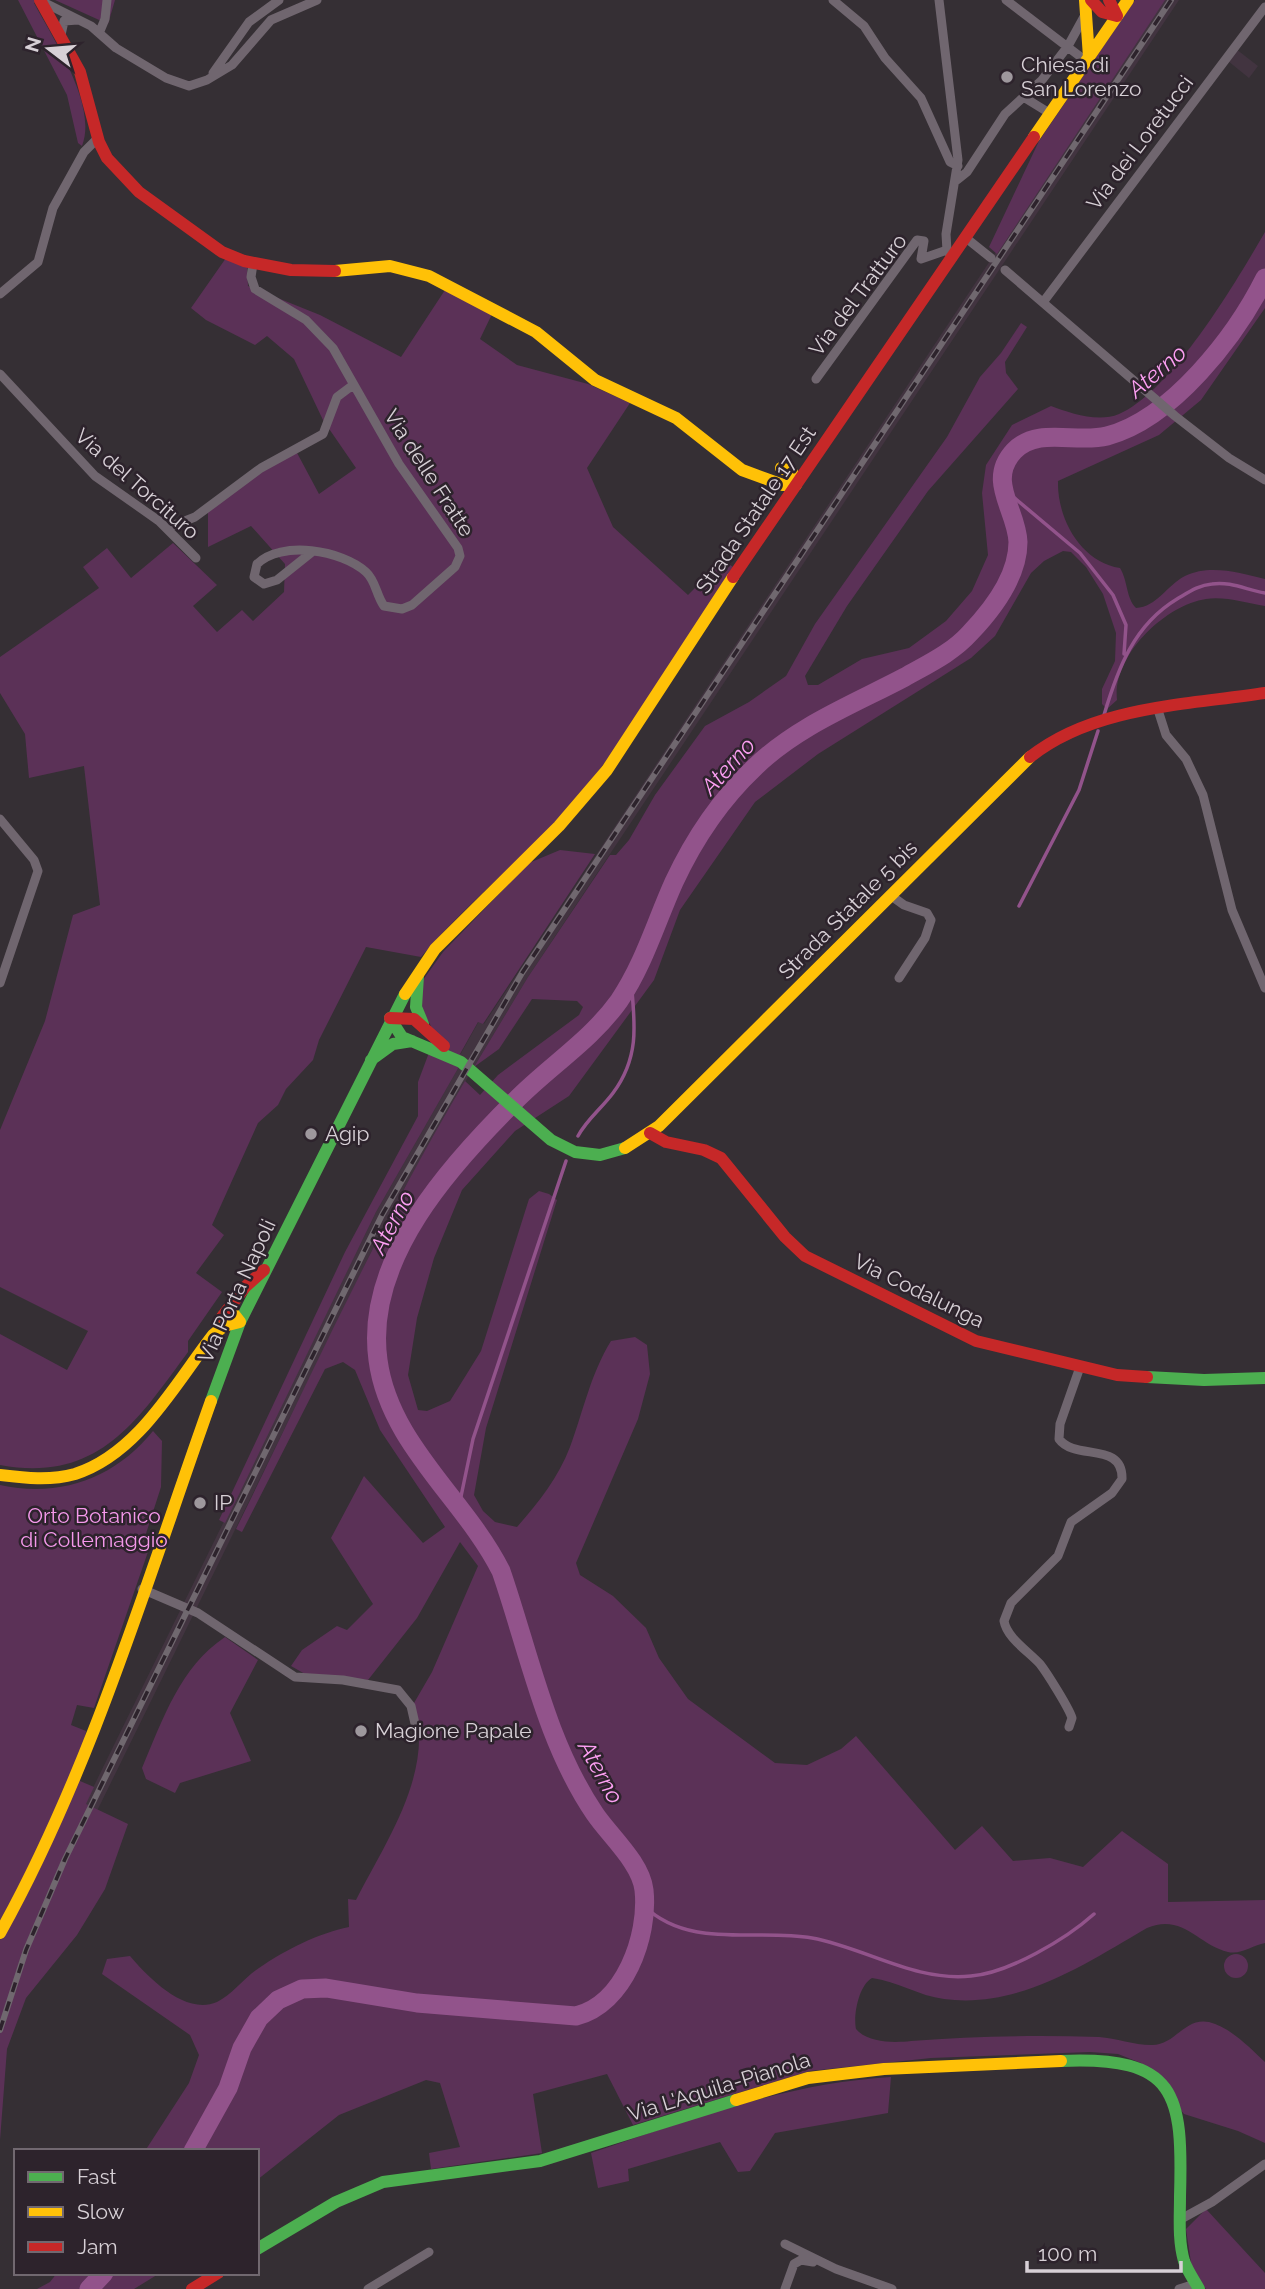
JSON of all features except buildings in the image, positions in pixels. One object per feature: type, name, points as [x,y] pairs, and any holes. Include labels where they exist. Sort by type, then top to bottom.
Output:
[{"type":"main road","points":[[40,0],[61,35],[84,83],[98,138],[114,168],[145,197],[222,251],[253,264],[314,272],[390,266],[429,276],[526,326],[595,380],[674,417],[742,470],[785,485],[796,485],[792,472],[781,468]]},
{"type":"main road","points":[[1109,0],[1117,16]]},
{"type":"main road","name":"Strada Statale 17 Est","points":[[390,1018],[418,972],[459,923],[559,826],[602,776],[950,253],[966,239],[1128,0]]},
{"type":"main road","points":[[1087,3],[1104,14],[1117,16]]},
{"type":"main road","points":[[1087,3],[1088,59]]},
{"type":"main road","points":[[754,473],[815,458]]},
{"type":"main road","points":[[773,480],[782,494],[781,507]]},
{"type":"main road","name":"Strada Statale 5 bis","points":[[424,1025],[534,1129],[566,1150],[589,1154],[626,1148],[650,1133],[1016,768],[1043,747],[1089,725],[1158,710],[1265,693]]},
{"type":"main road","points":[[418,972],[415,1000],[424,1025]]},
{"type":"main road","points":[[390,1018],[410,1016],[424,1025]]},
{"type":"main road","name":"Strada Statale 5 bis","points":[[390,1018],[399,1034],[451,1055],[492,1089]]},
{"type":"main road","name":"Via Porta Napoli","points":[[0,1933],[29,1881],[77,1773],[240,1322],[390,1018]]},
{"type":"main road","points":[[369,1062],[393,1044],[413,1041]]},
{"type":"main road","name":"Via Codalunga","points":[[650,1133],[661,1140],[709,1150],[721,1158],[785,1237],[816,1263],[976,1341],[1080,1367],[1137,1377],[1265,1378]]},
{"type":"main road","points":[[0,1475],[25,1478],[57,1476],[80,1471],[115,1454],[142,1430],[245,1287],[264,1270]]},
{"type":"main road","points":[[222,1322],[233,1313],[240,1322]]},
{"type":"main road","points":[[222,1322],[232,1341]]},
{"type":"main road","name":"Via L'Aquila-Pianola","points":[[259,2248],[337,2202],[383,2182],[540,2161],[808,2078],[884,2069],[1095,2059],[1115,2060],[1137,2067],[1159,2082],[1172,2098],[1182,2133],[1181,2219],[1185,2261],[1197,2286]]},
{"type":"main road","points":[[192,2289],[215,2275]]},
{"type":"street","points":[[40,0],[100,31],[118,50],[185,86],[197,85],[235,62],[268,22],[313,1]]},
{"type":"street","points":[[100,31],[107,0]]},
{"type":"street","points":[[197,85],[216,71],[249,22],[279,0]]},
{"type":"street","points":[[833,0],[864,26],[886,58],[919,95],[950,163],[958,166]]},
{"type":"street","points":[[939,0],[958,166],[947,218],[950,253]]},
{"type":"street","points":[[1006,0],[1088,59]]},
{"type":"street","points":[[957,180],[967,172],[1004,114],[1025,98],[1068,46],[1087,3]]},
{"type":"street","name":"Via dei Loretucci","points":[[1044,301],[1265,7]]},
{"type":"street","points":[[50,16],[54,11],[73,17]]},
{"type":"street","points":[[61,35],[62,24],[73,17]]},
{"type":"street","points":[[1025,98],[1051,114]]},
{"type":"street","points":[[0,295],[38,262],[53,208],[83,152],[98,138]]},
{"type":"street","name":"Via del Tratturo","points":[[816,379],[918,239],[924,242],[921,259],[950,253]]},
{"type":"street","points":[[966,239],[991,258]]},
{"type":"street","name":"Via delle Fratte","points":[[253,264],[251,277],[255,289],[296,313],[321,333],[399,464],[458,548],[459,559],[455,567],[412,605],[394,609],[381,603],[373,579],[363,569],[312,552],[267,556],[257,564],[254,577],[264,584],[274,582],[312,552]]},
{"type":"street","points":[[1005,270],[1175,416],[1232,461],[1265,480]]},
{"type":"street","name":"Via del Torcituro","points":[[0,373],[95,476],[167,528],[196,558]]},
{"type":"street","points":[[167,528],[195,517],[261,468],[323,434],[337,397],[353,384]]},
{"type":"street","points":[[1158,710],[1166,735],[1186,759],[1203,794],[1232,910],[1265,988]]},
{"type":"street","points":[[0,819],[34,860],[38,871],[0,983]]},
{"type":"street","points":[[890,895],[904,905],[927,913],[931,920],[925,938],[899,978]]},
{"type":"street","points":[[1069,1727],[1072,1720],[1069,1709],[1044,1670],[1008,1632],[1004,1620],[1011,1602],[1058,1556],[1071,1522],[1112,1493],[1122,1479],[1120,1466],[1110,1456],[1071,1448],[1059,1439],[1059,1428],[1080,1367]]},
{"type":"street","points":[[142,1590],[198,1613],[295,1676],[343,1680],[400,1691],[411,1706],[416,1728]]},
{"type":"street","points":[[1181,2219],[1212,2202],[1265,2164]]},
{"type":"street","points":[[785,2244],[826,2264],[892,2289]]},
{"type":"street","points":[[368,2289],[429,2252]]},
{"type":"street","points":[[785,2289],[796,2262],[804,2260],[826,2264]]},
{"type":"street","points":[[1179,2289],[1197,2286]]},
{"type":"shaded area","points":[[1163,0],[1179,0],[528,977],[447,1112],[388,1218],[97,1811],[85,1804],[376,1212],[464,1058],[460,1055],[479,1021],[484,1024]]},
{"type":"shaded area","points":[[1236,49],[1258,66],[1249,78],[1228,61]]},
{"type":"green space","points":[[18,0],[39,0],[34,3],[71,73],[84,111],[82,146],[78,143],[67,95]]},
{"type":"green space","points":[[55,0],[115,0],[108,24]]},
{"type":"green space","points":[[1135,0],[1165,0],[997,254],[989,247],[1039,141]]},
{"type":"green space","points":[[1265,232],[1265,308],[1201,400],[1159,435],[1058,481],[1059,495],[1067,524],[1074,536],[1094,557],[1120,568],[1130,599],[1136,608],[1150,604],[1185,576],[1215,570],[1265,579],[1265,606],[1213,598],[1190,603],[1174,611],[1144,635],[1132,650],[1123,666],[1117,700],[1107,709],[1102,704],[1102,689],[1115,661],[1116,633],[1103,594],[1086,567],[1071,552],[1063,551],[1044,561],[1031,573],[995,636],[971,658],[818,754],[755,802],[680,910],[654,980],[569,1096],[515,1131],[462,1190],[434,1258],[417,1318],[408,1375],[418,1410],[427,1411],[450,1401],[481,1351],[529,1199],[539,1191],[557,1200],[486,1428],[474,1495],[483,1511],[495,1522],[517,1527],[560,1469],[593,1379],[611,1341],[635,1337],[647,1345],[650,1374],[638,1419],[576,1563],[580,1575],[613,1596],[646,1628],[659,1658],[688,1699],[775,1763],[807,1765],[841,1749],[856,1736],[955,1850],[982,1826],[1013,1861],[1050,1858],[1083,1867],[1122,1831],[1168,1864],[1168,1902],[1265,1900],[1265,1943],[1238,1952],[1217,1948],[1181,1927],[1160,1924],[1147,1928],[1050,1981],[999,1997],[944,1999],[872,1978],[867,1982],[858,2001],[856,2029],[867,2037],[889,2042],[1052,2036],[1099,2037],[1151,2045],[1167,2041],[1193,2024],[1209,2022],[1232,2033],[1265,2062],[1265,2143],[1238,2131],[1184,2114],[1141,2063],[1118,2054],[1090,2052],[931,2058],[810,2071],[633,2125],[607,2074],[533,2094],[542,2153],[431,2169],[429,2153],[460,2147],[440,2083],[426,2080],[339,2115],[259,2178],[259,2149],[146,2149],[189,2083],[199,2055],[190,2035],[102,1974],[107,1959],[130,1956],[168,1992],[192,2004],[205,2005],[223,1999],[254,1972],[291,1949],[326,1933],[349,1927],[348,1899],[356,1900],[393,1830],[413,1780],[419,1729],[414,1703],[432,1672],[478,1566],[460,1542],[417,1618],[368,1680],[305,1674],[291,1666],[302,1650],[337,1626],[347,1630],[373,1604],[331,1538],[364,1476],[423,1543],[445,1527],[380,1430],[355,1370],[343,1362],[325,1369],[242,1532],[236,1529],[374,1246],[465,1081],[480,1095],[498,1075],[579,1015],[583,1007],[577,1001],[532,999],[499,1049],[474,1067],[528,977],[610,855],[616,855],[629,840],[655,795],[705,726],[749,702],[786,676],[815,624],[947,437],[980,377],[1001,353],[1021,323],[1027,327],[1005,362],[1006,373],[1018,389],[928,491],[847,606],[805,676],[808,685],[818,685],[862,659],[909,648],[946,621],[972,591],[988,555],[982,493],[986,465],[1012,425],[1051,406],[1084,416],[1102,418],[1119,414],[1139,402],[1160,383],[1201,334]]},
{"type":"green space","points":[[226,258],[247,266],[248,286],[320,315],[401,357],[445,290],[492,314],[480,339],[517,365],[588,384],[630,403],[587,468],[613,527],[688,595],[723,560],[733,567],[611,755],[564,813],[421,957],[366,947],[319,1040],[313,1060],[286,1089],[278,1105],[258,1123],[212,1225],[224,1235],[196,1273],[222,1292],[188,1341],[188,1352],[151,1401],[112,1441],[90,1455],[64,1465],[34,1468],[0,1465],[0,1334],[67,1370],[88,1331],[0,1287],[0,1130],[45,1021],[73,915],[100,905],[84,766],[29,778],[25,734],[0,693],[0,657],[99,588],[83,567],[107,548],[131,578],[173,543],[217,585],[193,606],[217,632],[242,610],[253,621],[284,592],[285,564],[251,526],[208,547],[208,512],[268,467],[296,451],[319,494],[356,468],[323,420],[294,359],[267,336],[255,345],[206,320],[191,308]]},
{"type":"green space","points":[[560,850],[595,854],[483,1024],[478,1022],[460,1054],[464,1058],[376,1212],[225,1523],[219,1520],[345,1252],[418,1116],[418,1082],[430,1050],[431,1026],[421,1009],[423,980],[443,952],[529,863]]},
{"type":"green space","name":"Orto Botanico di Collemaggio","points":[[153,1431],[162,1441],[161,1487],[143,1543],[150,1546],[94,1708],[77,1705],[71,1725],[86,1731],[80,1781],[94,1787],[86,1804],[128,1824],[105,1889],[77,1935],[26,1998],[7,2049],[0,2140],[0,1485],[44,1489],[85,1480],[122,1461]]},
{"type":"green space","points":[[225,1637],[258,1660],[230,1713],[251,1761],[180,1783],[175,1793],[146,1779],[142,1768],[174,1695],[184,1679],[209,1649]]},
{"type":"green space","points":[[1236,1954],[1245,1957],[1248,1966],[1245,1975],[1236,1978],[1227,1975],[1224,1966],[1227,1957]]},
{"type":"green space","points":[[891,2077],[888,2113],[775,2133],[750,2171],[738,2172],[720,2142],[628,2169],[629,2181],[598,2188],[591,2153],[776,2095]]},
{"type":"green space","points":[[1206,2209],[1265,2273],[1265,2289],[1206,2289],[1192,2269],[1186,2229]]},
{"type":"green space","points":[[55,2275],[157,2275],[134,2289],[37,2289],[50,2282]]},
{"type":"waterway","name":"Aterno","points":[[194,2149],[228,2088],[242,2048],[259,2018],[278,2000],[302,1989],[326,1988],[417,2003],[576,2016],[593,2009],[608,1998],[630,1966],[642,1928],[642,1880],[631,1860],[595,1814],[564,1757],[540,1696],[501,1571],[468,1519],[412,1445],[385,1390],[378,1360],[377,1322],[385,1286],[398,1250],[441,1183],[466,1153],[531,1086],[596,1028],[619,1001],[643,958],[682,866],[699,835],[731,792],[771,752],[789,739],[939,658],[963,640],[987,613],[1003,591],[1017,555],[1016,530],[1003,485],[1006,462],[1014,451],[1034,439],[1046,437],[1107,436],[1131,427],[1155,412],[1178,394],[1219,349],[1253,301],[1265,278]]},
{"type":"waterway","points":[[1002,477],[1011,495],[1080,553],[1113,595],[1126,625],[1124,654]]},
{"type":"waterway","points":[[1104,715],[1115,681],[1130,649],[1149,621],[1162,610],[1198,587],[1219,583],[1265,593]]},
{"type":"waterway","points":[[1019,906],[1079,790],[1098,731]]},
{"type":"waterway","points":[[578,1136],[613,1093],[628,1066],[634,1039],[631,981]]},
{"type":"waterway","points":[[459,1506],[473,1439],[566,1161]]},
{"type":"waterway","points":[[644,1906],[662,1920],[703,1933],[812,1938],[910,1969],[950,1977],[986,1974],[1019,1962],[1053,1944],[1094,1914]]},
{"type":"waterway","name":"Aterno","points":[[89,2289],[102,2275]]},
{"type":"railway","points":[[0,2030],[26,1950],[65,1859],[382,1215],[522,973],[1171,0]]},
{"type":"traffic: fast","points":[[418,976],[416,1007],[423,1024]]},
{"type":"traffic: fast","points":[[211,1401],[240,1322],[405,994]]},
{"type":"traffic: fast","points":[[390,1018],[402,1037],[461,1062],[551,1140],[575,1152],[600,1155],[625,1148]]},
{"type":"traffic: fast","points":[[371,1060],[393,1044],[412,1041]]},
{"type":"traffic: fast","points":[[1147,1377],[1204,1380],[1265,1378]]},
{"type":"traffic: fast","points":[[1061,2061],[1100,2061],[1129,2066],[1150,2074],[1165,2088],[1174,2107],[1179,2131],[1182,2253],[1199,2289]]},
{"type":"traffic: fast","points":[[259,2248],[336,2202],[383,2182],[540,2161],[736,2100]]},
{"type":"traffic: slow","points":[[1085,0],[1089,57]]},
{"type":"traffic: slow","points":[[1034,137],[1128,0]]},
{"type":"traffic: slow","points":[[335,271],[390,266],[429,276],[536,332],[595,380],[676,418],[742,470],[783,485],[796,485],[792,472],[781,468]]},
{"type":"traffic: slow","points":[[405,994],[435,949],[559,826],[607,770],[733,577]]},
{"type":"traffic: slow","points":[[625,1148],[659,1126],[1030,757]]},
{"type":"traffic: slow","points":[[0,1475],[38,1478],[66,1476],[97,1464],[118,1451],[153,1415],[213,1335],[224,1326],[240,1322],[233,1313],[223,1316]]},
{"type":"traffic: slow","points":[[0,1933],[33,1871],[90,1739],[141,1604],[211,1401]]},
{"type":"traffic: slow","points":[[736,2100],[808,2078],[884,2069],[1061,2061]]},
{"type":"traffic: jam","points":[[40,0],[80,72],[99,142],[107,158],[139,192],[222,252],[244,261],[291,270],[335,271]]},
{"type":"traffic: jam","points":[[1091,0],[1102,12],[1117,16],[1109,0]]},
{"type":"traffic: jam","points":[[733,577],[1034,137]]},
{"type":"traffic: jam","points":[[1030,757],[1055,740],[1112,718],[1142,710],[1265,693]]},
{"type":"traffic: jam","points":[[390,1018],[414,1019],[444,1046]]},
{"type":"traffic: jam","points":[[650,1133],[666,1142],[704,1150],[721,1158],[785,1237],[805,1256],[976,1341],[1117,1375],[1147,1377]]},
{"type":"traffic: jam","points":[[222,1317],[245,1287],[264,1270]]},
{"type":"traffic: jam","points":[[192,2289],[215,2275]]},
{"type":"place","name":"Chiesa di San Lorenzo","points":[[1007,77]]},
{"type":"place","name":"Agip","points":[[311,1134]]},
{"type":"place","name":"IP","points":[[200,1503]]},
{"type":"place","name":"Magione Papale","points":[[361,1731]]}]
